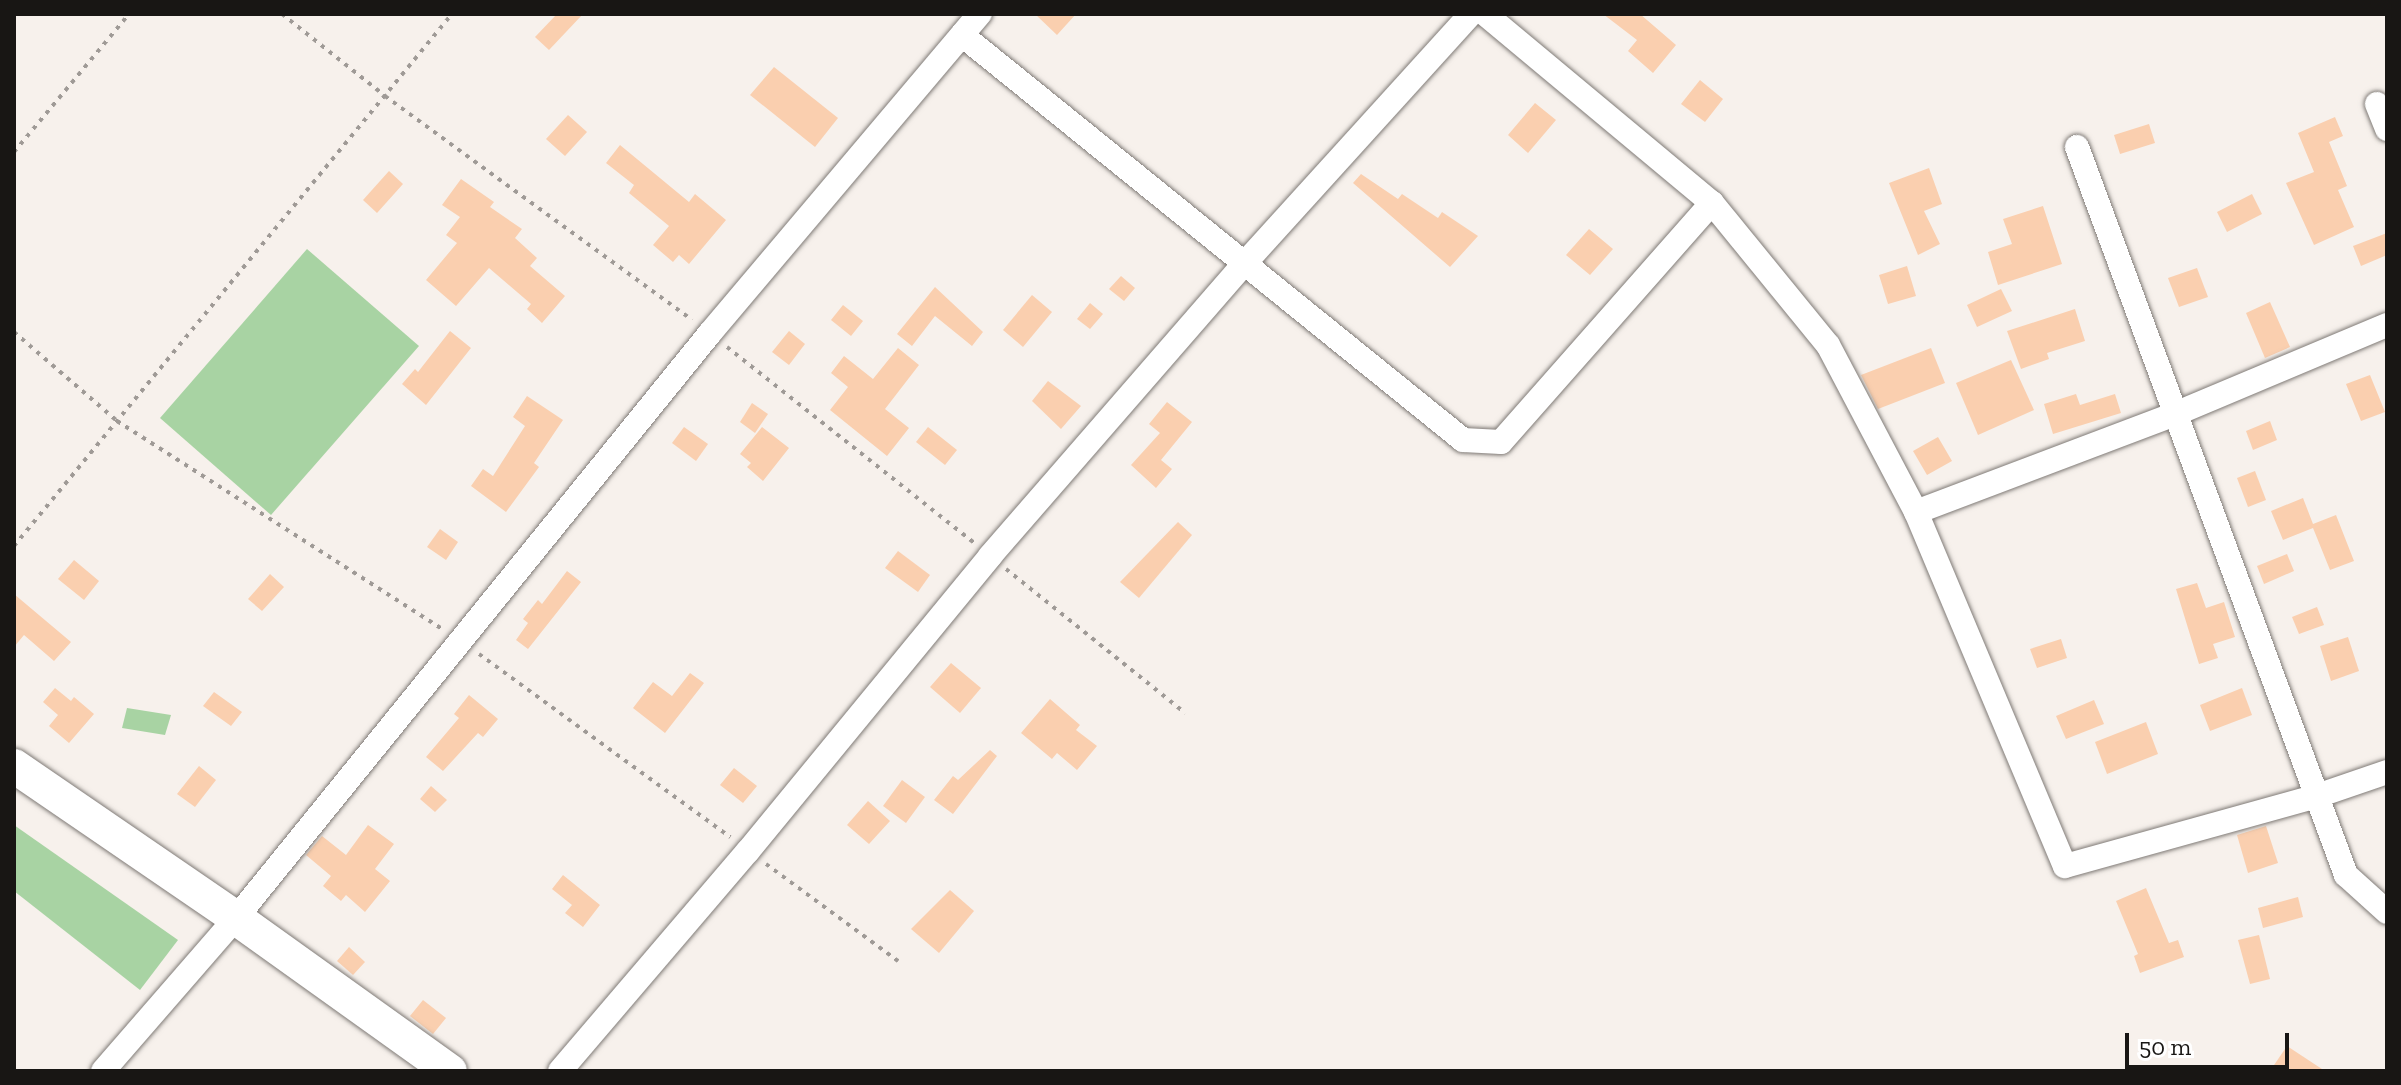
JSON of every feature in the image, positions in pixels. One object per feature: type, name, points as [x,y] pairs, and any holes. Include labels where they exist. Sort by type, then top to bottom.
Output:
[{"type":"street","points":[[103,1071],[236,918],[710,333],[980,14]]},
{"type":"street","points":[[560,1071],[748,851],[990,556],[1245,263],[1471,14]]},
{"type":"street","points":[[1485,14],[1712,203],[1828,345],[1916,512],[2065,866],[2317,796],[2387,772]]},
{"type":"street","points":[[962,35],[1463,440],[1501,442],[1712,203]]},
{"type":"street","points":[[2377,104],[2387,129]]},
{"type":"street","points":[[2077,147],[2346,875],[2387,912]]},
{"type":"street","points":[[1916,512],[2175,414],[2387,325]]},
{"type":"street","points":[[14,766],[236,918],[450,1071]]},
{"type":"path","points":[[14,152],[129,14]]},
{"type":"path","points":[[282,14],[385,96],[710,333],[1185,713]]},
{"type":"path","points":[[14,546],[452,14]]},
{"type":"path","points":[[14,332],[117,421],[461,641],[898,961]]},
{"type":"green space","points":[[307,249],[419,346],[271,515],[160,418]]},
{"type":"green space","points":[[127,708],[171,715],[165,735],[122,728]]},
{"type":"green space","points":[[14,825],[178,940],[140,990],[14,891]]},
{"type":"building","points":[[557,14],[583,14],[549,50],[535,37]]},
{"type":"building","points":[[1035,14],[1076,14],[1057,35]]},
{"type":"building","points":[[1603,14],[1640,14],[1676,45],[1653,73],[1628,51],[1637,40]]},
{"type":"building","points":[[774,67],[838,118],[815,147],[750,95]]},
{"type":"building","points":[[1700,80],[1723,99],[1705,122],[1681,104]]},
{"type":"building","points":[[1535,103],[1556,120],[1528,153],[1508,135]]},
{"type":"building","points":[[568,115],[587,132],[565,156],[546,139]]},
{"type":"building","points":[[2335,117],[2343,136],[2329,142],[2347,186],[2338,190],[2354,227],[2314,245],[2286,183],[2314,172],[2298,133]]},
{"type":"building","points":[[2149,124],[2155,143],[2120,154],[2114,135]]},
{"type":"building","points":[[620,145],[689,202],[695,194],[726,220],[689,264],[679,255],[673,262],[653,245],[669,226],[629,193],[634,185],[606,163]]},
{"type":"building","points":[[1929,168],[1942,204],[1924,211],[1940,244],[1918,255],[1889,183]]},
{"type":"building","points":[[389,171],[403,184],[377,213],[363,200]]},
{"type":"building","points":[[1361,174],[1398,199],[1402,194],[1438,218],[1442,212],[1478,236],[1450,267],[1353,183]]},
{"type":"building","points":[[461,179],[494,202],[490,207],[522,229],[515,238],[537,258],[530,266],[565,296],[542,323],[527,309],[531,304],[489,268],[456,306],[426,280],[457,243],[446,235],[460,217],[442,205]]},
{"type":"building","points":[[2252,194],[2262,214],[2227,232],[2217,212]]},
{"type":"building","points":[[2043,206],[2062,264],[1998,285],[1988,252],[2012,244],[2003,219]]},
{"type":"building","points":[[1589,229],[1613,249],[1590,275],[1566,255]]},
{"type":"building","points":[[2387,233],[2387,255],[2361,266],[2353,246]]},
{"type":"building","points":[[1907,266],[1916,296],[1888,304],[1879,275]]},
{"type":"building","points":[[2197,268],[2208,297],[2179,307],[2168,278]]},
{"type":"building","points":[[1121,276],[1135,288],[1124,301],[1109,289]]},
{"type":"building","points":[[935,287],[983,332],[972,346],[935,316],[912,346],[897,334]]},
{"type":"building","points":[[2001,289],[2012,311],[1977,327],[1967,305]]},
{"type":"building","points":[[1032,295],[1052,312],[1023,347],[1003,330]]},
{"type":"building","points":[[2270,302],[2290,347],[2265,358],[2246,313]]},
{"type":"building","points":[[1090,303],[1103,314],[1090,329],[1077,319]]},
{"type":"building","points":[[843,305],[863,321],[851,336],[831,320]]},
{"type":"building","points":[[2075,309],[2085,341],[2047,353],[2049,359],[2021,369],[2007,331]]},
{"type":"building","points":[[450,331],[471,348],[426,405],[402,384],[415,369],[418,372]]},
{"type":"building","points":[[789,331],[805,344],[789,365],[772,352]]},
{"type":"building","points":[[898,348],[919,365],[885,409],[909,428],[887,456],[830,410],[848,387],[831,373],[844,356],[873,379]]},
{"type":"building","points":[[1931,348],[1945,383],[1878,409],[1861,375]]},
{"type":"building","points":[[2011,360],[2034,410],[1978,435],[1956,383]]},
{"type":"building","points":[[2370,375],[2385,412],[2361,421],[2346,384]]},
{"type":"building","points":[[1048,381],[1081,406],[1061,429],[1032,401]]},
{"type":"building","points":[[2076,394],[2080,405],[2115,394],[2121,413],[2053,434],[2044,404]]},
{"type":"building","points":[[527,396],[563,420],[534,463],[539,467],[506,512],[471,486],[483,469],[493,476],[525,426],[513,417]]},
{"type":"building","points":[[1167,402],[1192,422],[1161,460],[1172,469],[1156,488],[1131,465],[1160,433],[1149,424]]},
{"type":"building","points":[[752,403],[768,414],[755,433],[740,422]]},
{"type":"building","points":[[2270,421],[2277,440],[2253,450],[2246,431]]},
{"type":"building","points":[[684,427],[708,444],[696,461],[672,443]]},
{"type":"building","points":[[762,427],[789,448],[763,481],[747,467],[751,463],[740,454]]},
{"type":"building","points":[[928,427],[957,450],[945,465],[916,442]]},
{"type":"building","points":[[1938,437],[1952,461],[1927,475],[1913,451]]},
{"type":"building","points":[[2255,471],[2266,500],[2248,507],[2237,478]]},
{"type":"building","points":[[2303,498],[2313,524],[2336,515],[2354,561],[2330,570],[2313,528],[2283,540],[2271,511]]},
{"type":"building","points":[[1178,522],[1192,535],[1139,598],[1120,582]]},
{"type":"building","points":[[440,529],[458,542],[446,560],[427,547]]},
{"type":"building","points":[[898,551],[930,575],[918,592],[885,568]]},
{"type":"building","points":[[2287,554],[2294,571],[2264,584],[2257,566]]},
{"type":"building","points":[[74,560],[99,581],[84,600],[58,579]]},
{"type":"building","points":[[567,571],[581,582],[528,649],[516,640],[528,623],[523,619],[538,600],[542,604]]},
{"type":"building","points":[[270,574],[284,587],[262,611],[248,599]]},
{"type":"building","points":[[2197,583],[2206,608],[2224,602],[2235,637],[2213,644],[2218,658],[2199,664],[2176,589]]},
{"type":"building","points":[[14,594],[71,642],[54,661],[24,635],[14,647]]},
{"type":"building","points":[[2317,607],[2324,625],[2299,634],[2292,617]]},
{"type":"building","points":[[2348,637],[2359,671],[2331,681],[2320,646]]},
{"type":"building","points":[[2061,639],[2067,658],[2037,668],[2030,649]]},
{"type":"building","points":[[951,663],[981,688],[960,713],[930,687]]},
{"type":"building","points":[[690,673],[704,683],[665,733],[633,708],[653,682],[672,696]]},
{"type":"building","points":[[55,688],[71,701],[74,697],[94,714],[69,743],[49,726],[58,715],[43,702]]},
{"type":"building","points":[[2242,688],[2252,715],[2210,731],[2200,705]]},
{"type":"building","points":[[214,692],[242,712],[231,726],[203,706]]},
{"type":"building","points":[[469,695],[498,719],[483,737],[478,733],[443,771],[426,757],[459,718],[454,714]]},
{"type":"building","points":[[1050,699],[1080,725],[1076,730],[1097,746],[1077,770],[1057,753],[1052,759],[1021,733]]},
{"type":"building","points":[[2094,700],[2104,724],[2066,739],[2056,716]]},
{"type":"building","points":[[2146,722],[2158,754],[2107,774],[2095,742]]},
{"type":"building","points":[[990,750],[997,756],[953,814],[934,800],[953,776],[958,780]]},
{"type":"building","points":[[199,766],[216,780],[195,807],[177,794]]},
{"type":"building","points":[[734,768],[757,786],[743,803],[720,785]]},
{"type":"building","points":[[902,780],[925,797],[906,823],[883,806]]},
{"type":"building","points":[[431,786],[447,800],[435,812],[420,799]]},
{"type":"building","points":[[868,801],[890,821],[869,844],[847,825]]},
{"type":"building","points":[[368,825],[394,844],[375,869],[390,881],[365,912],[346,895],[341,901],[323,886],[331,876],[306,855],[322,836],[346,855]]},
{"type":"building","points":[[2266,826],[2278,863],[2248,873],[2237,835]]},
{"type":"building","points":[[563,875],[600,905],[583,927],[565,913],[572,905],[552,889]]},
{"type":"building","points":[[2146,888],[2169,943],[2178,940],[2184,957],[2140,973],[2134,956],[2138,954],[2116,901]]},
{"type":"building","points":[[950,890],[974,911],[939,953],[911,929]]},
{"type":"building","points":[[2298,897],[2303,917],[2263,928],[2258,908]]},
{"type":"building","points":[[2259,935],[2270,979],[2250,984],[2238,940]]},
{"type":"building","points":[[349,947],[365,962],[353,975],[337,961]]},
{"type":"building","points":[[423,1000],[446,1018],[433,1034],[410,1016]]},
{"type":"building","points":[[2287,1046],[2325,1071],[2270,1071]]}]
